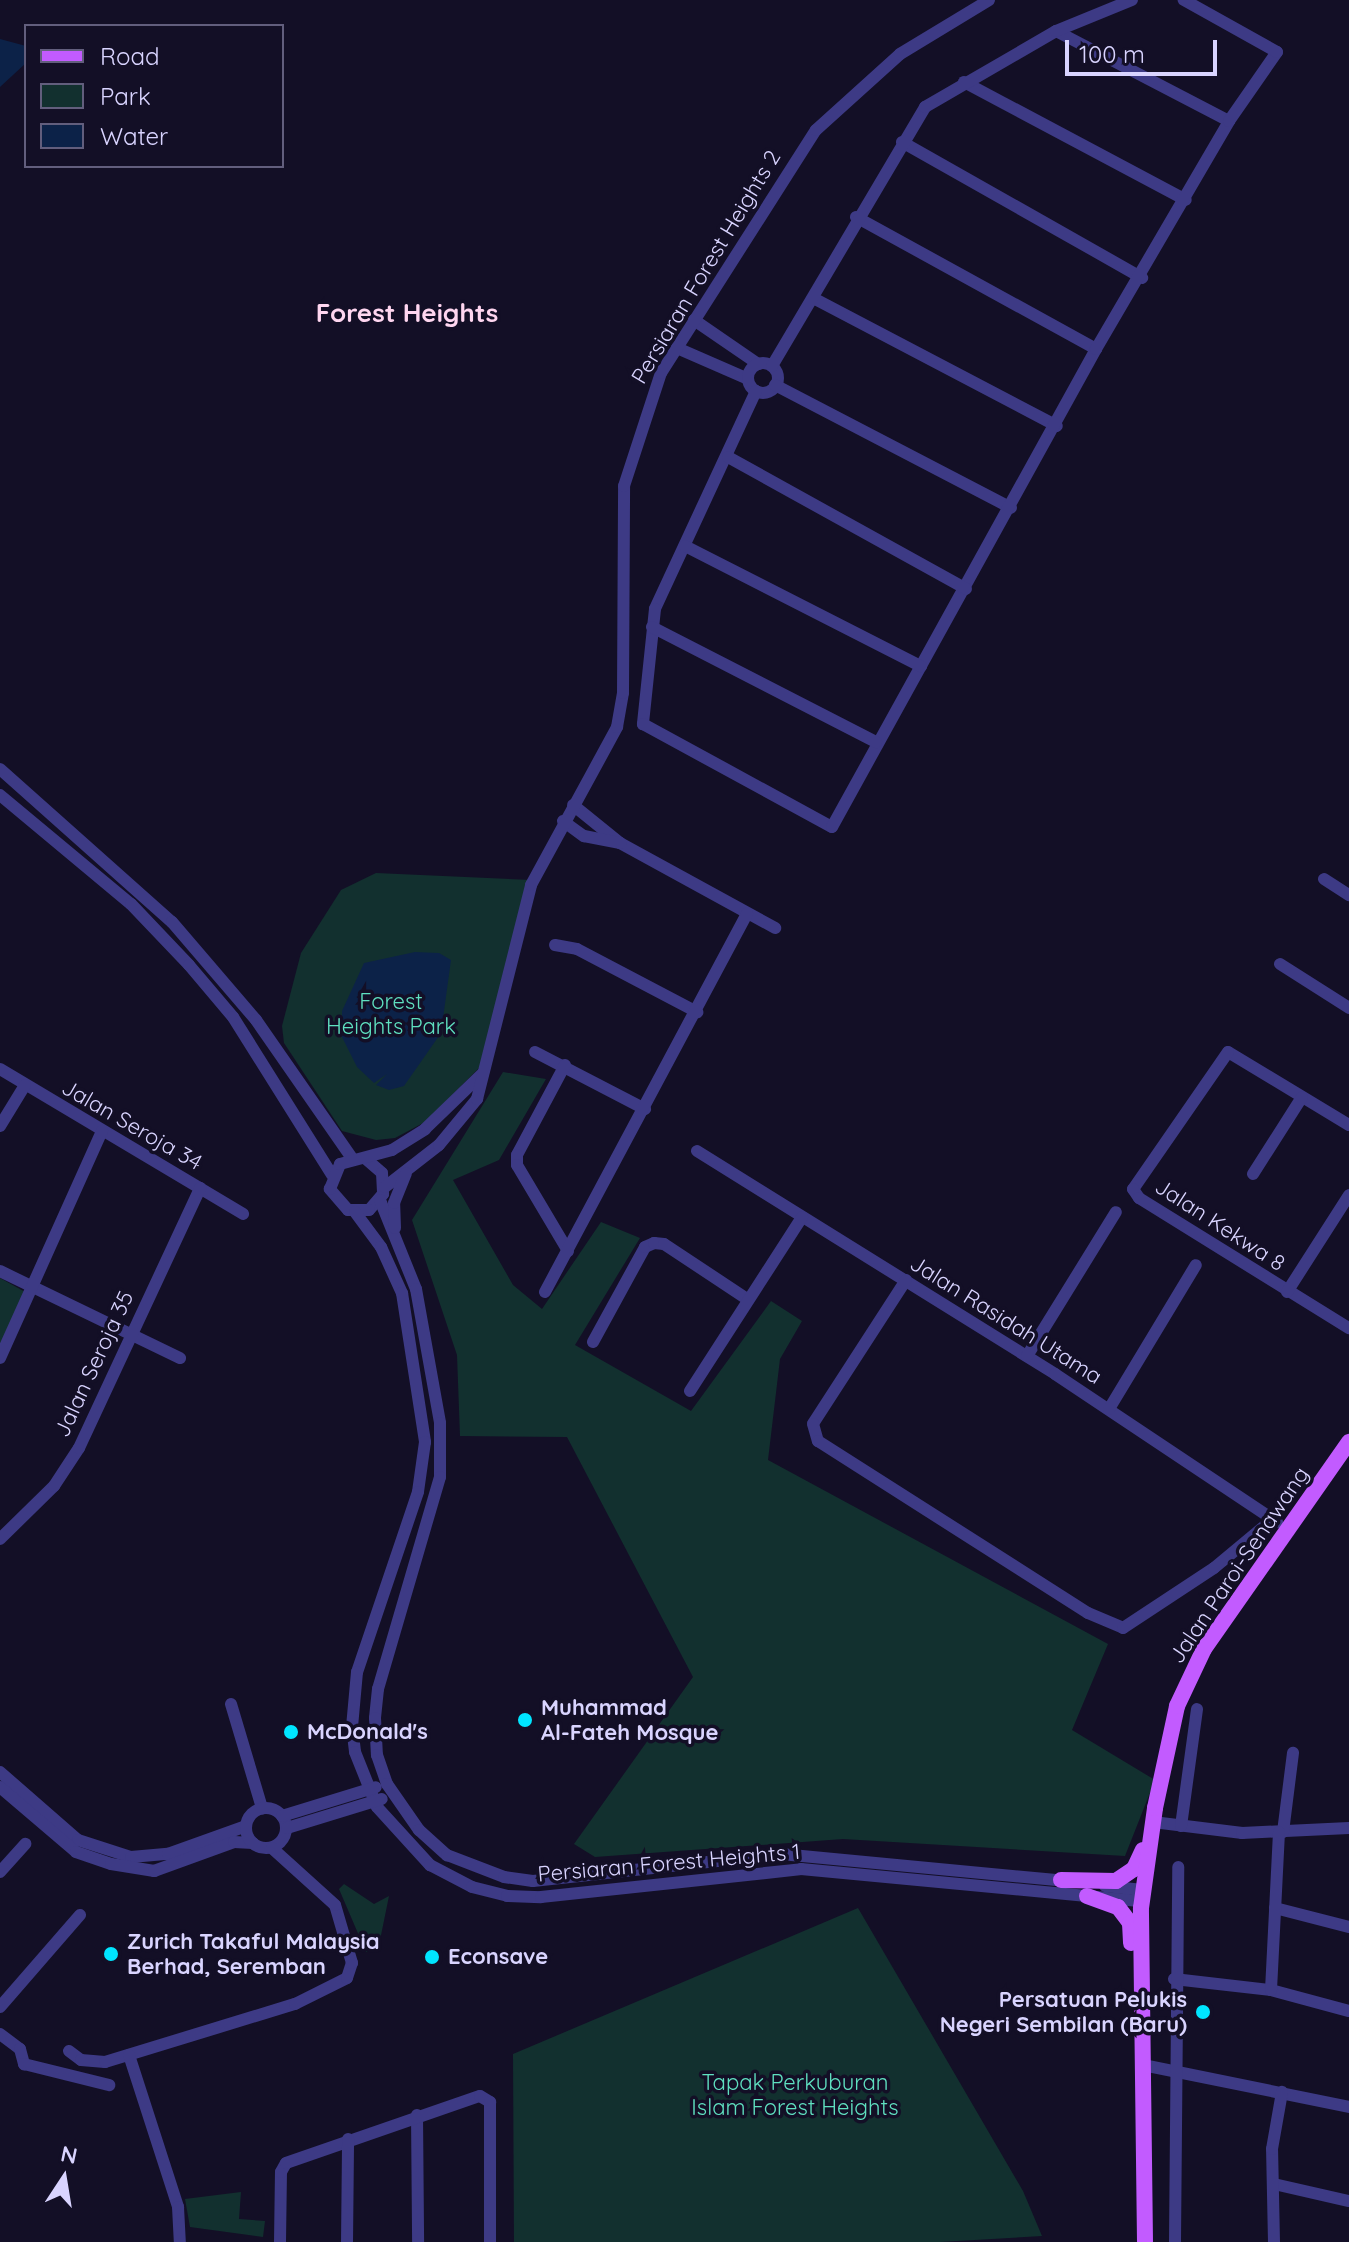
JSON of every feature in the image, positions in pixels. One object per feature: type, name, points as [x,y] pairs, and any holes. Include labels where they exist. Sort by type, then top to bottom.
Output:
[{"type":"main road","name":"Jalan Paroi-Senawang","points":[[1145,2242],[1143,1896],[1154,1815],[1184,1684],[1349,1442]]},
{"type":"main road","points":[[1061,1880],[1125,1878],[1142,1855],[1154,1815]]},
{"type":"main road","points":[[1087,1896],[1108,1902],[1127,1918],[1134,1978],[1143,2003]]},
{"type":"street","name":"Persiaran Forest Heights 2","points":[[385,1187],[439,1145],[477,1099],[494,1050],[531,885],[563,821],[617,727],[623,693],[624,486],[646,407],[694,320],[816,130],[900,54],[989,0]]},
{"type":"street","points":[[775,385],[772,366],[815,299],[856,217],[925,107],[1056,31],[1132,0]]},
{"type":"street","points":[[1011,508],[775,385],[756,391],[685,546],[652,627],[643,724],[832,827],[876,742],[966,589],[1057,426],[1096,349],[1142,278],[1229,121],[1277,52],[1184,0]]},
{"type":"street","points":[[1056,31],[1229,121]]},
{"type":"street","points":[[964,82],[1186,200]]},
{"type":"street","points":[[902,142],[1142,278]]},
{"type":"street","points":[[856,217],[1096,349]]},
{"type":"street","points":[[815,299],[1057,426]]},
{"type":"street","points":[[694,320],[758,364],[772,366]]},
{"type":"street","points":[[677,348],[748,379],[756,391]]},
{"type":"street","points":[[748,379],[758,364]]},
{"type":"street","points":[[728,457],[966,589]]},
{"type":"street","points":[[685,546],[921,666]]},
{"type":"street","points":[[652,627],[876,742]]},
{"type":"street","points":[[0,769],[172,922],[256,1020],[352,1158]]},
{"type":"street","points":[[0,795],[131,904],[189,965],[233,1017],[332,1175],[332,1196],[355,1212],[380,1200],[385,1187],[382,1173],[366,1159]]},
{"type":"street","points":[[573,805],[620,843],[775,928]]},
{"type":"street","points":[[563,821],[584,836],[620,843]]},
{"type":"street","points":[[1324,879],[1349,895]]},
{"type":"street","points":[[545,1292],[697,1012],[747,913]]},
{"type":"street","points":[[555,945],[577,949],[697,1012]]},
{"type":"street","points":[[1280,964],[1349,1008]]},
{"type":"street","points":[[535,1052],[645,1109]]},
{"type":"street","name":"Jalan Kekwa 8","points":[[1349,1125],[1228,1052],[1133,1189],[1287,1292],[1349,1328]]},
{"type":"street","points":[[565,1065],[517,1155],[517,1165],[568,1251]]},
{"type":"street","points":[[332,1175],[352,1158],[366,1159],[425,1129],[487,1068]]},
{"type":"street","name":"Jalan Seroja 34","points":[[0,1069],[243,1214]]},
{"type":"street","points":[[0,1126],[25,1085]]},
{"type":"street","points":[[1253,1174],[1302,1097]]},
{"type":"street","points":[[0,1358],[102,1131]]},
{"type":"street","name":"Jalan Rasidah Utama","points":[[697,1151],[1027,1356],[1290,1530]]},
{"type":"street","points":[[399,1248],[394,1203],[408,1170]]},
{"type":"street","name":"Jalan Seroja 35","points":[[0,1539],[5,1524],[54,1486],[79,1448],[200,1188]]},
{"type":"street","points":[[1287,1292],[1349,1195]]},
{"type":"street","name":"Persiaran Forest Heights 1","points":[[380,1200],[416,1289],[441,1445],[440,1477],[423,1544],[378,1689],[377,1755],[390,1790],[419,1830],[447,1855],[504,1877],[533,1881],[781,1854],[1061,1880],[1143,1896]]},
{"type":"street","name":"Persiaran Forest Heights 1","points":[[355,1212],[381,1247],[402,1293],[425,1442],[418,1492],[353,1696],[355,1752],[372,1795],[393,1831],[430,1865],[472,1887],[507,1896],[541,1897],[801,1869],[1087,1896],[1143,1896]]},
{"type":"street","points":[[1027,1356],[1116,1212]]},
{"type":"street","points":[[690,1391],[802,1217]]},
{"type":"street","points":[[593,1342],[645,1247],[654,1243],[664,1244],[747,1299]]},
{"type":"street","points":[[1109,1409],[1196,1265]]},
{"type":"street","points":[[0,1271],[180,1358]]},
{"type":"street","points":[[906,1280],[813,1424],[818,1441],[1088,1613],[1123,1628],[1214,1568],[1273,1519]]},
{"type":"street","points":[[231,1704],[262,1808],[285,1822],[390,1790]]},
{"type":"street","points":[[1181,1826],[1197,1709]]},
{"type":"street","points":[[1271,1990],[1281,1832],[1293,1753]]},
{"type":"street","points":[[0,1772],[78,1840],[131,1857],[168,1854],[246,1826],[262,1808]]},
{"type":"street","points":[[0,1787],[76,1852],[111,1864],[154,1871],[234,1842],[253,1843],[272,1848],[335,1905],[351,1974],[295,2004],[129,2055],[95,2063],[69,2051]]},
{"type":"street","points":[[1154,1815],[1181,1826],[1281,1832],[1349,1828]]},
{"type":"street","points":[[272,1848],[283,1840],[285,1822]]},
{"type":"street","points":[[246,1826],[253,1843]]},
{"type":"street","points":[[0,1872],[25,1844]]},
{"type":"street","points":[[1175,2242],[1174,1979],[1178,1867]]},
{"type":"street","points":[[1275,1908],[1349,1927]]},
{"type":"street","points":[[0,2007],[80,1915]]},
{"type":"street","points":[[1174,1979],[1271,1990],[1349,2011]]},
{"type":"street","points":[[0,2034],[20,2049],[24,2064],[109,2085]]},
{"type":"street","points":[[129,2055],[178,2207],[180,2242]]},
{"type":"street","points":[[1143,2065],[1175,2068],[1349,2107]]},
{"type":"street","points":[[1274,2242],[1272,2149],[1282,2092]]},
{"type":"street","points":[[280,2242],[284,2165],[348,2139],[480,2096],[488,2099],[490,2242]]},
{"type":"street","points":[[417,2115],[418,2242]]},
{"type":"street","points":[[347,2242],[348,2139]]},
{"type":"street","points":[[1274,2184],[1349,2201]]},
{"type":"green space","name":"Forest Heights Park","points":[[376,873],[531,880],[482,1065],[425,1122],[395,1138],[376,1140],[342,1131],[284,1043],[282,1026],[301,953],[341,890]]},
{"type":"green space","points":[[503,1072],[546,1079],[499,1160],[453,1180],[513,1285],[542,1309],[601,1222],[640,1238],[575,1345],[691,1411],[771,1301],[802,1321],[780,1359],[768,1460],[1108,1644],[1072,1730],[1155,1780],[1125,1856],[843,1839],[595,1857],[574,1844],[693,1677],[567,1437],[460,1436],[457,1355],[412,1220]]},
{"type":"green space","points":[[0,1278],[27,1293],[0,1350]]},
{"type":"green space","points":[[344,1884],[374,1904],[389,1896],[379,1945],[366,1952],[339,1889]]},
{"type":"green space","name":"Tapak Perkuburan Islam Forest Heights","points":[[858,1908],[1023,2191],[1042,2236],[940,2242],[514,2242],[513,2054]]},
{"type":"green space","points":[[241,2192],[239,2219],[265,2221],[263,2237],[190,2227],[185,2199]]},
{"type":"water","points":[[0,39],[24,45],[24,65],[0,87]]},
{"type":"water","points":[[415,952],[439,953],[451,960],[441,1033],[404,1086],[389,1090],[376,1085],[387,1074],[374,1083],[357,1067],[342,1037],[342,1011],[364,963]]},
{"type":"place","name":"Muhammad Al-Fateh Mosque","points":[[525,1720]]},
{"type":"place","name":"McDonald's","points":[[291,1732]]},
{"type":"place","name":"Zurich Takaful Malaysia Berhad, Seremban","points":[[111,1954]]},
{"type":"place","name":"Econsave","points":[[432,1957]]},
{"type":"place","name":"Persatuan Pelukis Negeri Sembilan (Baru)","points":[[1203,2012]]},
{"type":"district","name":"Forest Heights","points":[[407,313]]}]
